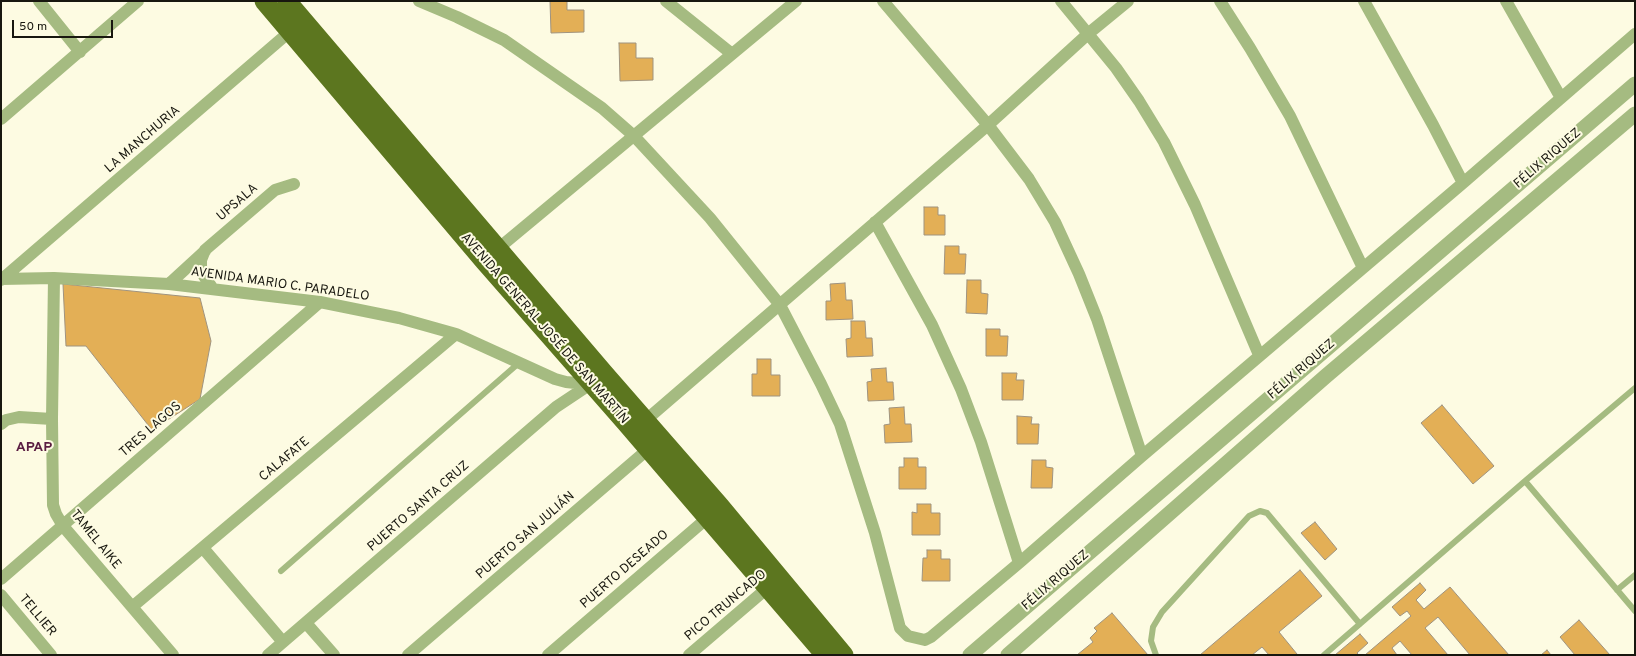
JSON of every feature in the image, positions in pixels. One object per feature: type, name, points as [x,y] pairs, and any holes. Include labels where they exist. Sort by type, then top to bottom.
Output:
[{"type":"highway","name":"AVENIDA GENERAL JOSÉ DE SAN MARTÍN","points":[[264,1],[296,27],[498,249],[597,378],[626,398],[646,420],[655,444]]},
{"type":"highway","name":"AVENIDA GENERAL JOSÉ DE SAN MARTÍN","points":[[287,1],[296,27],[484,261],[597,378],[774,583],[844,655]]},
{"type":"highway","name":"AVENIDA GENERAL JOSÉ DE SAN MARTÍN","points":[[774,583],[825,655]]},
{"type":"street","points":[[39,1],[80,52]]},
{"type":"street","points":[[1,119],[138,1]]},
{"type":"street","points":[[419,1],[457,17],[504,40],[602,108],[634,136],[710,218],[780,305],[840,424],[875,534],[900,628],[908,636],[925,640],[932,637],[1019,563],[1635,34]]},
{"type":"street","points":[[666,1],[732,54]]},
{"type":"street","points":[[484,261],[796,1]]},
{"type":"street","points":[[883,1],[988,125],[1029,179],[1055,222],[1079,274],[1097,319],[1142,456]]},
{"type":"street","points":[[1061,1],[1089,33],[1134,94],[1164,142],[1195,205],[1259,356]]},
{"type":"street","points":[[646,420],[988,125],[1089,33],[1128,1]]},
{"type":"street","points":[[1220,1],[1290,116],[1362,268]]},
{"type":"street","points":[[1364,1],[1433,125],[1463,183]]},
{"type":"street","points":[[1506,1],[1560,98]]},
{"type":"street","name":"LA MANCHURIA","points":[[2,279],[296,27]]},
{"type":"street","name":"FÉLIX RIQUEZ","points":[[970,655],[1635,84]]},
{"type":"street","name":"FÉLIX RIQUEZ","points":[[1008,655],[1326,376],[1635,114]]},
{"type":"street","name":"UPSALA","points":[[169,284],[205,250],[275,190],[294,184]]},
{"type":"street","points":[[874,222],[932,325],[961,388],[981,442],[1019,563]]},
{"type":"street","points":[[205,250],[201,267],[204,276],[213,289]]},
{"type":"street","name":"AVENIDA MARIO C. PARADELO","points":[[2,279],[54,278],[169,284],[320,302],[399,318],[456,334],[555,379],[566,382],[597,378]]},
{"type":"street","name":"TAMEL AIKE","points":[[54,278],[52,419],[53,505],[63,526],[173,655]]},
{"type":"street","name":"TRES LAGOS","points":[[1,580],[320,302]]},
{"type":"street","name":"CALAFATE","points":[[132,607],[456,334]]},
{"type":"street","name":"PUERTO SANTA CRUZ","points":[[268,655],[556,407],[597,378]]},
{"type":"street","points":[[1,424],[6,420],[18,416],[52,419]]},
{"type":"street","name":"PUERTO SAN JULIÁN","points":[[408,655],[655,444]]},
{"type":"street","name":"PUERTO DESEADO","points":[[548,655],[714,512]]},
{"type":"street","points":[[203,548],[283,642]]},
{"type":"street","name":"PICO TRUNCADO","points":[[689,655],[774,583]]},
{"type":"street","name":"TELLIER","points":[[1,595],[51,655]]},
{"type":"street","points":[[306,623],[334,655]]},
{"type":"lane","points":[[281,571],[520,362]]},
{"type":"lane","points":[[1324,655],[1635,388]]},
{"type":"lane","points":[[1525,481],[1635,611]]},
{"type":"lane","points":[[1156,655],[1151,641],[1153,627],[1162,612],[1249,516],[1260,511],[1267,513],[1360,624]]},
{"type":"lane","points":[[1617,590],[1635,575]]},
{"type":"building","points":[[550,1],[567,1],[567,10],[584,10],[584,32],[551,33]]},
{"type":"building","points":[[619,43],[636,43],[636,58],[653,58],[653,80],[620,81]]},
{"type":"building","points":[[924,207],[938,207],[938,215],[945,215],[945,235],[924,235]]},
{"type":"building","points":[[945,246],[959,246],[959,254],[966,254],[965,274],[944,274]]},
{"type":"building","points":[[967,280],[981,280],[981,293],[988,294],[987,314],[966,313]]},
{"type":"building","points":[[845,283],[846,300],[852,300],[853,319],[826,320],[826,301],[831,301],[830,284]]},
{"type":"building","points":[[63,284],[200,298],[211,341],[200,399],[152,430],[86,346],[66,346]]},
{"type":"building","points":[[851,321],[865,321],[866,338],[872,338],[873,356],[847,357],[846,339],[851,338]]},
{"type":"building","points":[[986,329],[1000,329],[1000,336],[1008,336],[1007,356],[986,356]]},
{"type":"building","points":[[757,359],[771,359],[771,375],[780,375],[780,396],[752,396],[752,374],[757,374]]},
{"type":"building","points":[[886,368],[887,382],[893,382],[894,400],[868,401],[867,382],[872,381],[871,369]]},
{"type":"building","points":[[1002,373],[1017,373],[1016,380],[1024,380],[1023,400],[1002,400]]},
{"type":"building","points":[[1442,405],[1494,466],[1473,484],[1421,423]]},
{"type":"building","points":[[904,407],[905,424],[911,424],[912,442],[885,443],[884,425],[890,424],[889,408]]},
{"type":"building","points":[[1017,416],[1032,417],[1031,424],[1039,424],[1038,444],[1017,444]]},
{"type":"building","points":[[904,458],[918,458],[918,467],[926,467],[926,489],[899,489],[899,467],[904,467]]},
{"type":"building","points":[[1032,460],[1046,460],[1046,467],[1053,468],[1052,488],[1031,488]]},
{"type":"building","points":[[917,504],[931,504],[931,513],[940,513],[940,535],[912,535],[912,512],[917,513]]},
{"type":"building","points":[[1315,522],[1337,549],[1325,560],[1301,533]]},
{"type":"building","points":[[927,550],[941,550],[941,559],[950,559],[950,581],[922,581],[923,558],[927,558]]},
{"type":"building","points":[[1300,570],[1322,596],[1279,632],[1297,654],[1269,655],[1262,647],[1252,655],[1200,655]]},
{"type":"building","points":[[1420,583],[1426,590],[1416,600],[1424,609],[1450,587],[1509,655],[1470,655],[1438,617],[1425,628],[1448,655],[1412,655],[1400,641],[1392,648],[1397,655],[1365,655],[1411,616],[1407,611],[1400,616],[1392,607]]},
{"type":"building","points":[[1112,613],[1148,655],[1077,655],[1093,642],[1090,638],[1097,631],[1094,628]]},
{"type":"building","points":[[1579,620],[1610,655],[1575,655],[1560,637]]},
{"type":"building","points":[[1360,634],[1368,643],[1357,653],[1359,655],[1335,655]]},
{"type":"building","points":[[1547,650],[1551,655],[1541,655]]},
{"type":"district","name":"APAP","points":[[34,448]]}]
